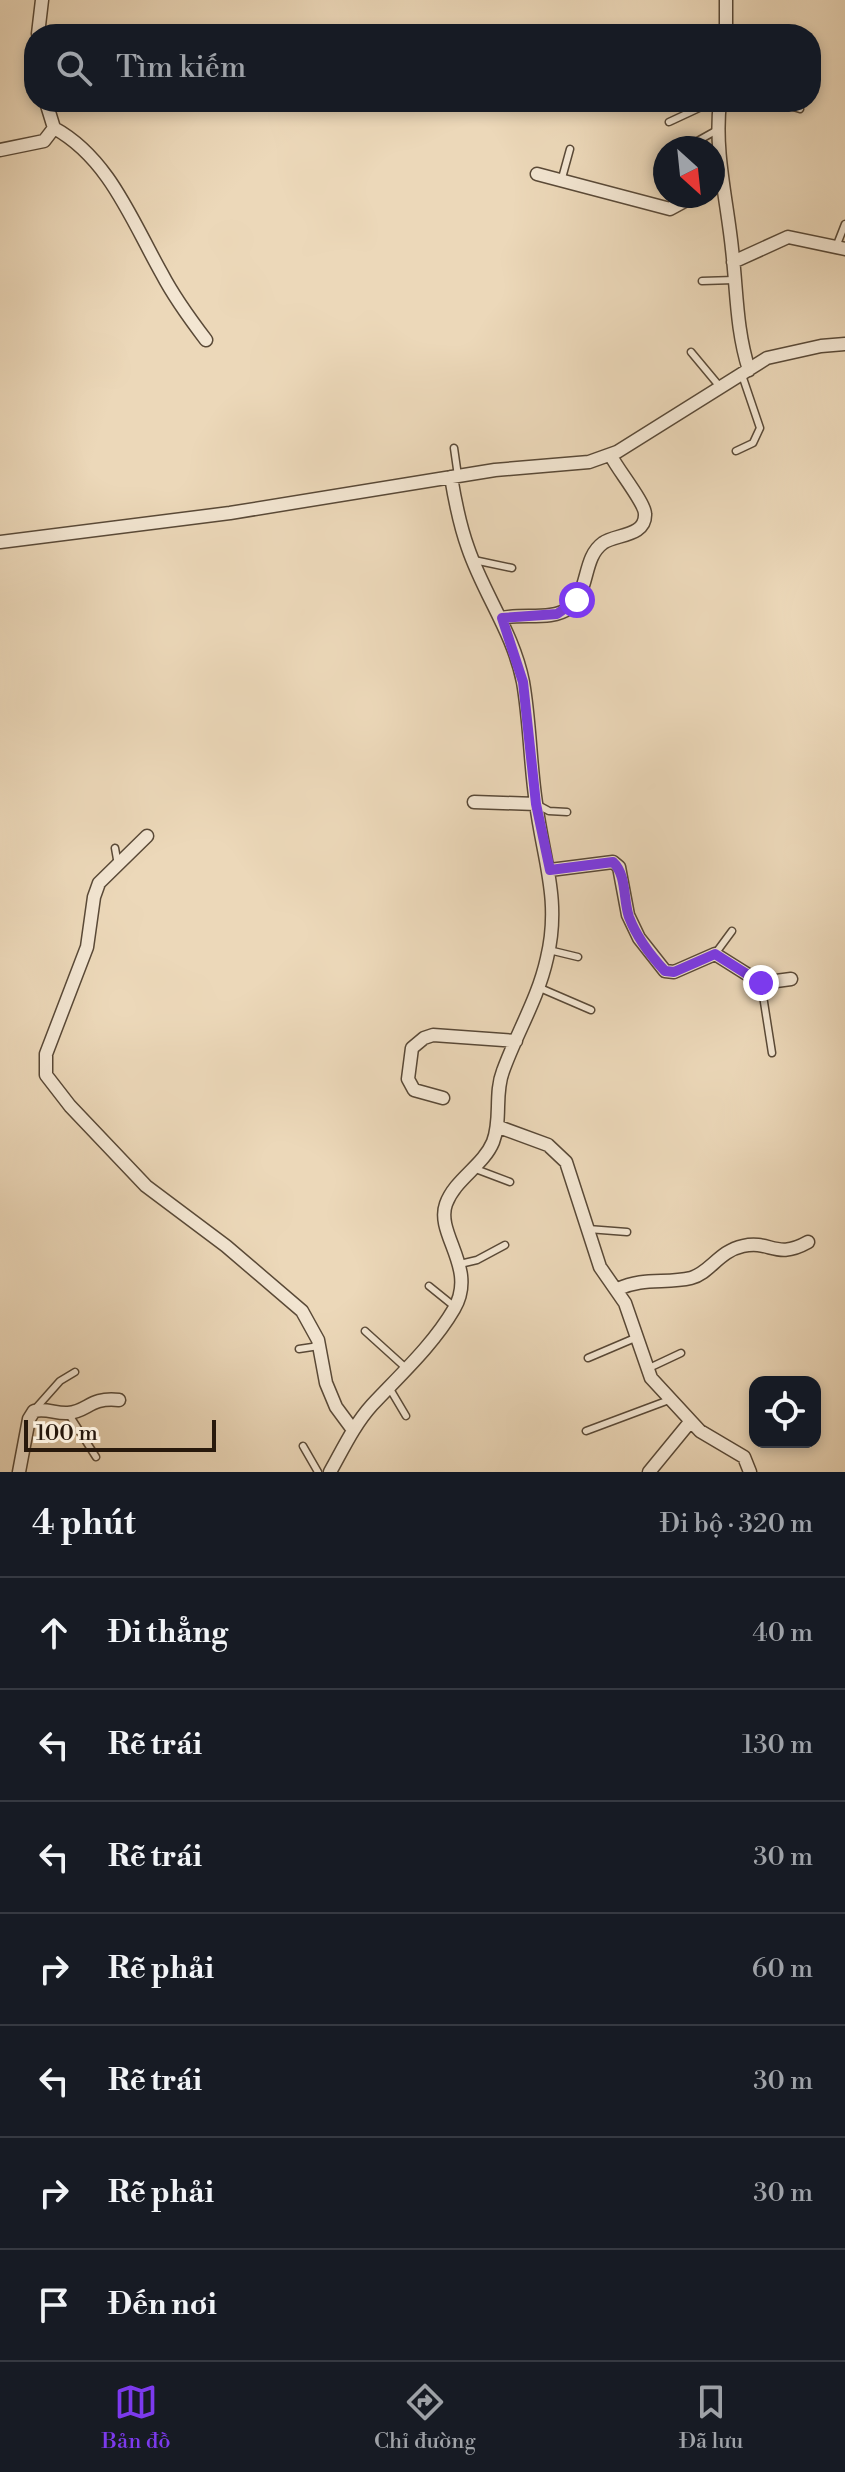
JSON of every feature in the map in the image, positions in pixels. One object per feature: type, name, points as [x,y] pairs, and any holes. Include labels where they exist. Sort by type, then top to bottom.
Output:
[{"type":"street","points":[[39,24],[42,0]]},
{"type":"street","points":[[726,0],[726,24]]},
{"type":"street","points":[[49,112],[54,128],[86,149],[101,168],[164,277],[206,340]]},
{"type":"street","points":[[719,136],[720,112]]},
{"type":"street","points":[[0,150],[44,141],[54,128]]},
{"type":"street","points":[[537,174],[562,178],[653,204]]},
{"type":"street","points":[[722,208],[733,262],[735,311],[745,372]]},
{"type":"street","points":[[733,262],[788,237],[841,248]]},
{"type":"street","points":[[0,542],[230,513],[455,477],[589,462],[614,454],[767,358],[845,344]]},
{"type":"street","points":[[502,618],[557,614],[568,609],[585,584],[595,551],[604,542],[635,531],[644,522],[645,512],[641,502],[623,480],[614,454]]},
{"type":"street","points":[[330,1472],[353,1430],[407,1369],[455,1307],[461,1291],[460,1264],[444,1222],[445,1206],[491,1146],[499,1127],[497,1095],[539,987],[549,950],[554,895],[536,804],[523,682],[502,618],[474,560],[455,477]]},
{"type":"street","points":[[474,802],[536,804]]},
{"type":"street","points":[[147,836],[99,883],[87,947],[46,1054],[46,1075],[70,1106],[146,1186],[226,1246],[302,1311],[319,1346],[326,1383],[353,1430]]},
{"type":"street","points":[[550,870],[613,862],[621,874],[626,907],[639,938],[665,971],[674,972],[715,954],[761,983],[791,979]]},
{"type":"street","points":[[443,1098],[414,1090],[409,1083],[412,1048],[418,1042],[433,1035],[516,1041]]},
{"type":"street","points":[[499,1127],[557,1151],[566,1162],[600,1267],[618,1289],[647,1369],[669,1400],[690,1422],[736,1450],[750,1472]]},
{"type":"street","points":[[618,1289],[647,1280],[692,1278],[723,1252],[746,1245],[786,1252],[808,1242]]},
{"type":"street","points":[[19,1472],[29,1419],[34,1411],[48,1409],[68,1413],[100,1398],[119,1400]]},
{"type":"street","points":[[649,1472],[690,1422]]},
{"type":"lane","points":[[669,122],[690,112]]},
{"type":"lane","points":[[706,136],[719,129]]},
{"type":"lane","points":[[562,178],[570,149]]},
{"type":"lane","points":[[841,248],[845,224]]},
{"type":"lane","points":[[702,281],[734,280]]},
{"type":"lane","points":[[691,352],[721,388]]},
{"type":"lane","points":[[736,451],[753,443],[760,428],[745,372]]},
{"type":"lane","points":[[454,448],[455,477]]},
{"type":"lane","points":[[474,560],[512,568]]},
{"type":"lane","points":[[536,804],[549,811],[567,812]]},
{"type":"lane","points":[[115,848],[118,865]]},
{"type":"lane","points":[[715,954],[732,931]]},
{"type":"lane","points":[[549,950],[578,957]]},
{"type":"lane","points":[[761,983],[772,1053]]},
{"type":"lane","points":[[539,987],[591,1010]]},
{"type":"lane","points":[[473,1168],[510,1182]]},
{"type":"lane","points":[[588,1229],[627,1232]]},
{"type":"lane","points":[[460,1264],[477,1260],[505,1245]]},
{"type":"lane","points":[[429,1286],[455,1307]]},
{"type":"lane","points":[[365,1331],[407,1369]]},
{"type":"lane","points":[[588,1358],[635,1338]]},
{"type":"lane","points":[[299,1349],[319,1346]]},
{"type":"lane","points":[[647,1369],[681,1353]]},
{"type":"lane","points":[[34,1411],[47,1394],[75,1372]]},
{"type":"lane","points":[[390,1389],[406,1416]]},
{"type":"lane","points":[[586,1431],[669,1400]]},
{"type":"lane","points":[[68,1413],[96,1457]]},
{"type":"lane","points":[[303,1446],[318,1472]]},
{"type":"route","points":[[577,600],[557,614],[516,614],[502,618],[511,637],[523,682],[536,804],[550,870],[600,861],[613,862],[621,874],[628,915],[639,938],[665,971],[674,972],[698,958],[715,954],[761,983]]}]
